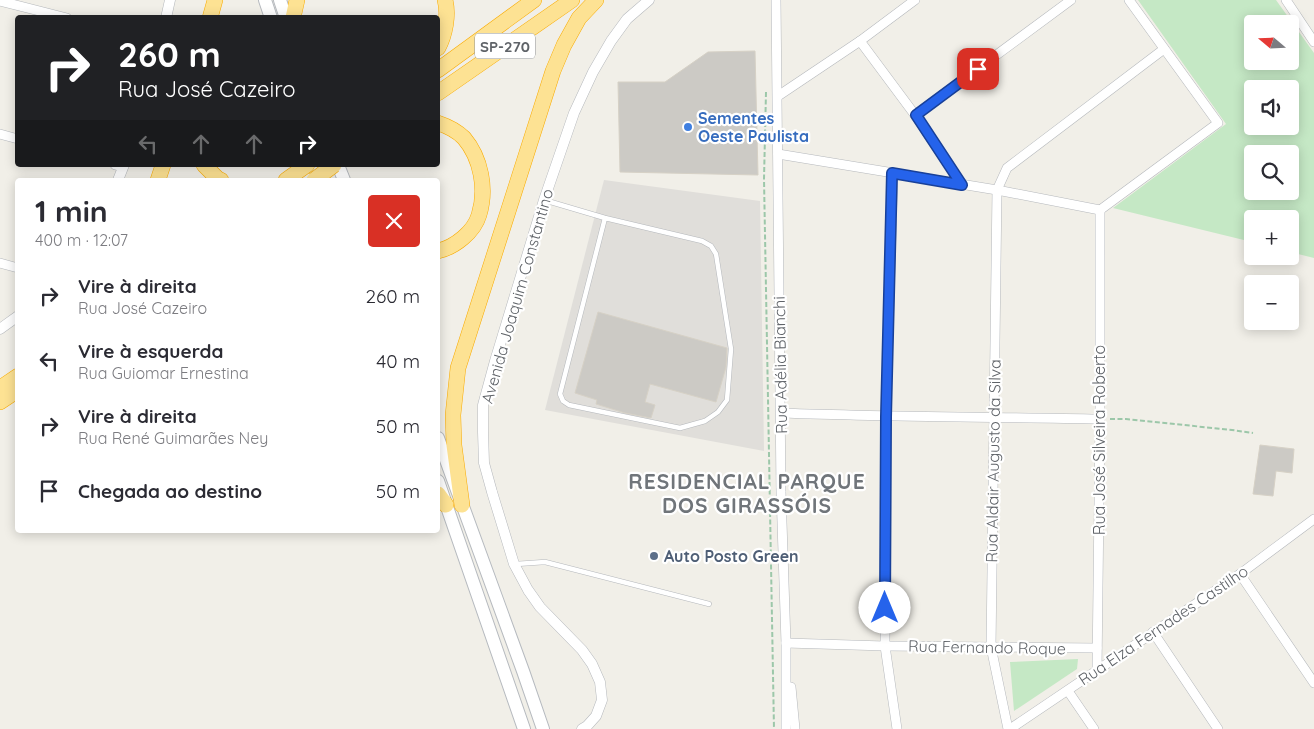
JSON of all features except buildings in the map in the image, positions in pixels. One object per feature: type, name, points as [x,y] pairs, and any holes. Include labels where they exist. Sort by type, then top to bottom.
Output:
[{"type":"highway","points":[[211,15],[215,0]]},
{"type":"highway","points":[[294,15],[297,0]]},
{"type":"highway","points":[[440,43],[444,34],[446,20],[445,0]]},
{"type":"highway","name":"SP-270","points":[[440,69],[534,0]]},
{"type":"highway","name":"SP-270","points":[[440,92],[572,0]]},
{"type":"highway","points":[[462,505],[453,425],[458,368],[553,71],[564,44],[579,18],[596,0]]},
{"type":"highway","points":[[440,124],[463,136],[472,149],[480,170],[483,191],[479,216],[472,229],[447,249],[440,251]]},
{"type":"highway","points":[[206,167],[217,178]]},
{"type":"highway","points":[[289,178],[305,167]]},
{"type":"highway","points":[[317,178],[331,167]]},
{"type":"highway","points":[[8,394],[15,381]]},
{"type":"main road","points":[[265,0],[270,15]]},
{"type":"main road","points":[[280,0],[285,15]]},
{"type":"main road","points":[[440,444],[543,729]]},
{"type":"main road","points":[[442,500],[524,729]]},
{"type":"street","points":[[167,15],[170,0]]},
{"type":"street","name":"Avenida Joaquim Constantino","points":[[582,729],[596,716],[602,700],[600,682],[592,664],[582,650],[540,607],[514,564],[484,462],[484,405],[495,361],[544,200],[574,113],[593,72],[611,42],[627,19],[649,0]]},
{"type":"street","name":"Rua Adélia Bianchi","points":[[776,0],[781,492],[786,643],[786,729]]},
{"type":"street","points":[[778,96],[860,41],[915,0]]},
{"type":"street","points":[[916,115],[1071,0]]},
{"type":"street","points":[[778,154],[998,190],[1100,210],[1218,123],[1129,0]]},
{"type":"street","points":[[1286,0],[1314,42]]},
{"type":"street","points":[[0,1],[55,15]]},
{"type":"street","points":[[860,41],[916,115],[962,185]]},
{"type":"street","points":[[998,190],[1007,168],[1164,48]]},
{"type":"street","points":[[0,134],[15,138]]},
{"type":"street","points":[[892,173],[886,417],[885,646],[897,729]]},
{"type":"street","name":"Rua Aldair Augusto da Silva","points":[[998,190],[991,647],[1009,729]]},
{"type":"street","name":"Rua José Silveira Roberto","points":[[1097,671],[1100,210]]},
{"type":"street","points":[[0,264],[15,267]]},
{"type":"street","points":[[0,329],[15,318]]},
{"type":"street","points":[[781,414],[1100,419]]},
{"type":"street","name":"Rua Elza Fernades Castilho","points":[[1009,729],[1240,574],[1314,519]]},
{"type":"street","points":[[1240,574],[1314,683]]},
{"type":"street","points":[[1154,632],[1218,729]]},
{"type":"street","points":[[786,643],[795,729]]},
{"type":"street","name":"Rua Fernando Roque","points":[[786,643],[1097,648]]},
{"type":"street","points":[[1068,691],[1094,729]]},
{"type":"lane","points":[[544,200],[605,218],[702,241],[711,246],[716,254],[731,349],[727,400],[718,412],[705,421],[680,428],[569,405],[563,401],[560,394],[605,218]]},
{"type":"lane","points":[[514,564],[545,562],[709,604]]},
{"type":"path","points":[[766,90],[764,179],[774,729]]},
{"type":"path","points":[[1100,419],[1126,419],[1253,433]]},
{"type":"shaded area","points":[[604,180],[760,201],[764,451],[545,410]]},
{"type":"green space","points":[[1138,0],[1276,0],[1287,15],[1244,15],[1244,70],[1299,70],[1299,32],[1314,53],[1314,258],[1299,254],[1299,210],[1244,210],[1244,240],[1113,208],[1226,124]]},
{"type":"green space","points":[[1078,659],[1077,669],[1014,711],[1010,662]]},
{"type":"place","name":"Sementes Oeste Paulista","points":[[688,127]]},
{"type":"place","name":"Auto Posto Green","points":[[654,556]]},
{"type":"district","name":"RESIDENCIAL PARQUE DOS GIRASSÓIS","points":[[747,493]]},
{"type":"route","points":[[885,608],[886,417],[892,173],[962,185],[916,115],[978,69]]}]
